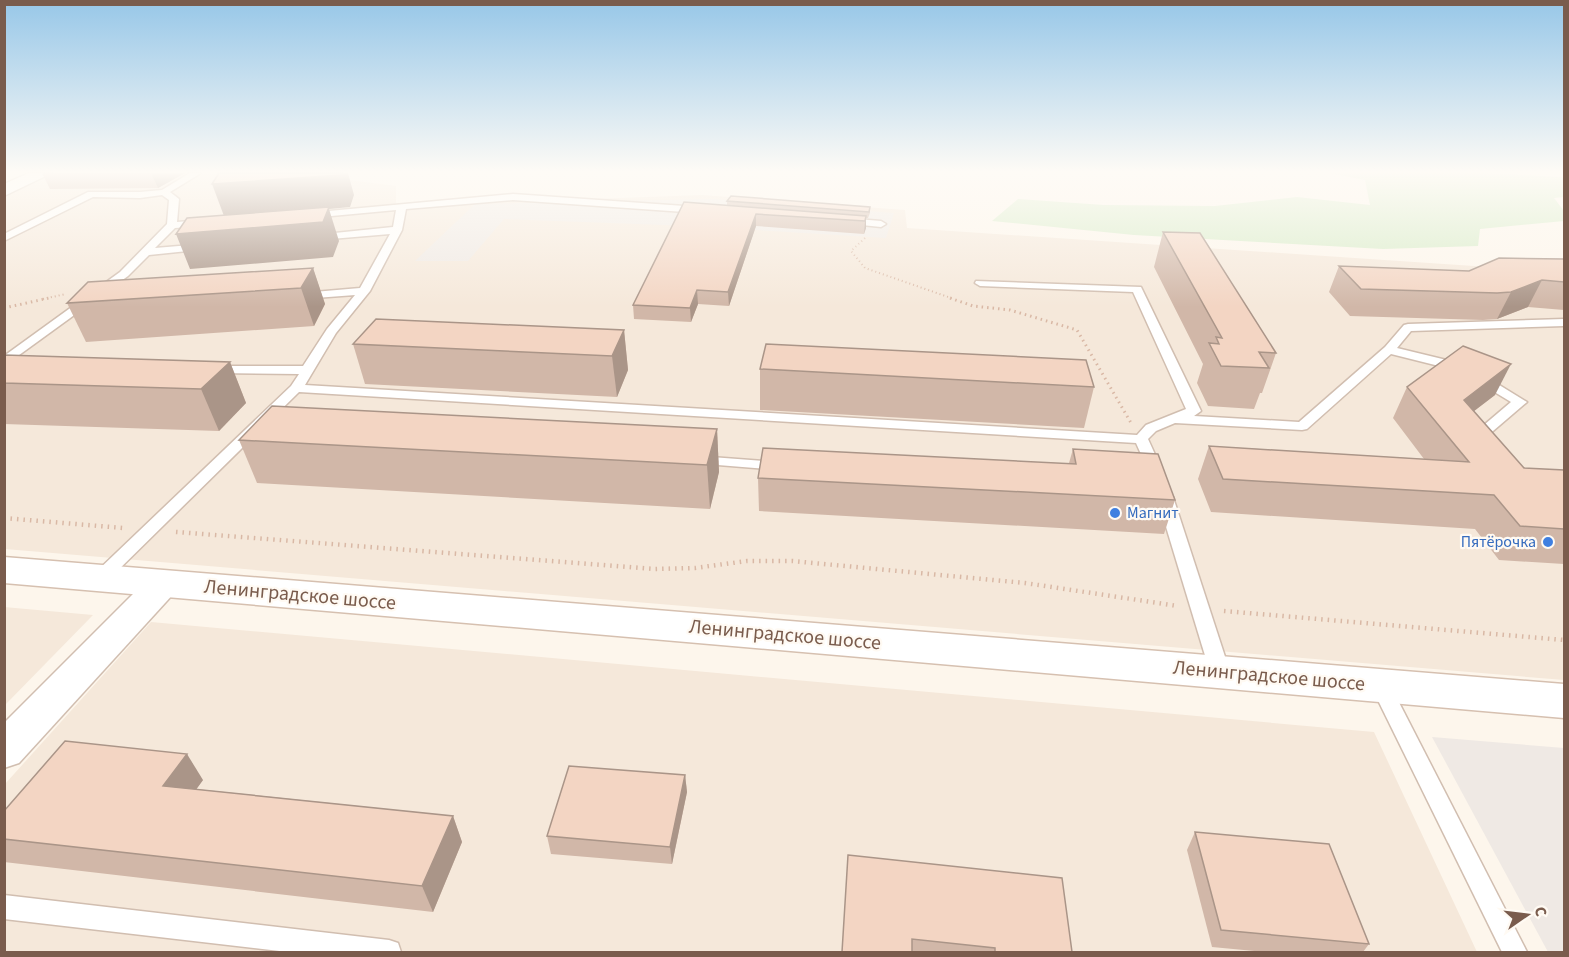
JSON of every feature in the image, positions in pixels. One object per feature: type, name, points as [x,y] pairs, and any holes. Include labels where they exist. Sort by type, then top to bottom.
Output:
[{"type":"main road","name":"Ленинградское шоссе","points":[[4,570],[1564,701]]},
{"type":"street","points":[[4,751],[164,583]]},
{"type":"lane","points":[[4,238],[44,218]]},
{"type":"lane","points":[[8,365],[68,315],[110,284],[146,252],[172,225],[173,218]]},
{"type":"lane","points":[[100,578],[296,388],[331,332],[364,291],[397,230],[399,218]]},
{"type":"lane","points":[[833,220],[881,224]]},
{"type":"lane","points":[[172,225],[218,222]]},
{"type":"lane","points":[[306,238],[397,230]]},
{"type":"lane","points":[[146,252],[214,246]]},
{"type":"lane","points":[[980,283],[1137,289],[1194,411],[1151,428],[1141,439]]},
{"type":"lane","points":[[293,297],[364,291]]},
{"type":"lane","points":[[68,315],[92,313]]},
{"type":"lane","points":[[1174,419],[1302,426],[1389,350],[1408,328],[1564,323]]},
{"type":"lane","points":[[1389,350],[1466,369],[1520,402],[1478,436],[1492,452]]},
{"type":"lane","points":[[202,369],[307,370]]},
{"type":"lane","points":[[296,388],[1141,439]]},
{"type":"lane","points":[[251,431],[275,432]]},
{"type":"lane","points":[[1141,439],[1158,474],[1220,672]]},
{"type":"lane","points":[[681,459],[800,467]]},
{"type":"lane","points":[[1135,473],[1158,474]]},
{"type":"lane","points":[[1381,686],[1515,952]]},
{"type":"lane","points":[[4,908],[389,952]]},
{"type":"path","points":[[881,224],[850,251],[865,268],[973,306],[1010,310],[1077,330],[1141,439]]},
{"type":"path","points":[[4,308],[110,284]]},
{"type":"path","points":[[4,518],[654,569],[695,568],[747,561],[792,561],[1025,583],[1200,609],[1564,639]]},
{"type":"shaded area","points":[[4,218],[906,218],[907,228],[1564,272],[1564,680],[5,549]]},
{"type":"shaded area","points":[[461,218],[893,218],[886,238],[690,226],[504,219],[468,261],[415,261]]},
{"type":"shaded area","points":[[4,607],[93,615],[5,705],[4,705]]},
{"type":"shaded area","points":[[151,622],[1374,732],[1477,952],[5,952],[5,784]]},
{"type":"shaded area","points":[[1432,737],[1564,748],[1564,952],[1548,952]]},
{"type":"green space","points":[[996,218],[1564,218],[1564,221],[1480,229],[1478,246],[1383,249],[1134,235],[992,221]]},
{"type":"building","points":[[187,218],[325,218],[323,222],[176,234]]},
{"type":"building","points":[[676,218],[755,218],[728,292],[697,290],[690,308],[633,305]]},
{"type":"building","points":[[813,218],[866,218],[865,221]]},
{"type":"building","points":[[1163,232],[1200,233],[1276,353],[1259,352],[1269,368],[1221,366],[1209,343],[1219,344],[1216,337],[1222,338]]},
{"type":"building","points":[[1499,258],[1564,259],[1564,282],[1542,280],[1511,292],[1497,293],[1361,289],[1339,266],[1469,271]]},
{"type":"building","points":[[313,268],[301,288],[67,303],[88,282]]},
{"type":"building","points":[[376,319],[624,330],[612,356],[353,344]]},
{"type":"building","points":[[766,344],[1086,360],[1094,387],[760,369]]},
{"type":"building","points":[[1463,346],[1511,364],[1464,400],[1524,468],[1564,470],[1564,529],[1520,526],[1494,495],[1223,479],[1209,446],[1469,462],[1407,387]]},
{"type":"building","points":[[4,355],[230,362],[201,389],[4,383]]},
{"type":"building","points":[[272,406],[717,429],[707,465],[239,440]]},
{"type":"building","points":[[763,448],[1076,464],[1073,449],[1158,454],[1175,500],[758,478]]},
{"type":"building","points":[[65,741],[187,754],[163,786],[453,816],[422,886],[4,839],[4,811]]},
{"type":"building","points":[[569,766],[685,775],[670,847],[547,836]]},
{"type":"building","points":[[1195,832],[1329,844],[1369,944],[1221,930]]},
{"type":"building","points":[[848,855],[1062,878],[1072,952],[995,952],[995,948],[912,939],[912,952],[842,952]]},
{"type":"place","name":"Магнит","points":[[1115,513]]},
{"type":"place","name":"Пятёрочка","points":[[1548,542]]}]
